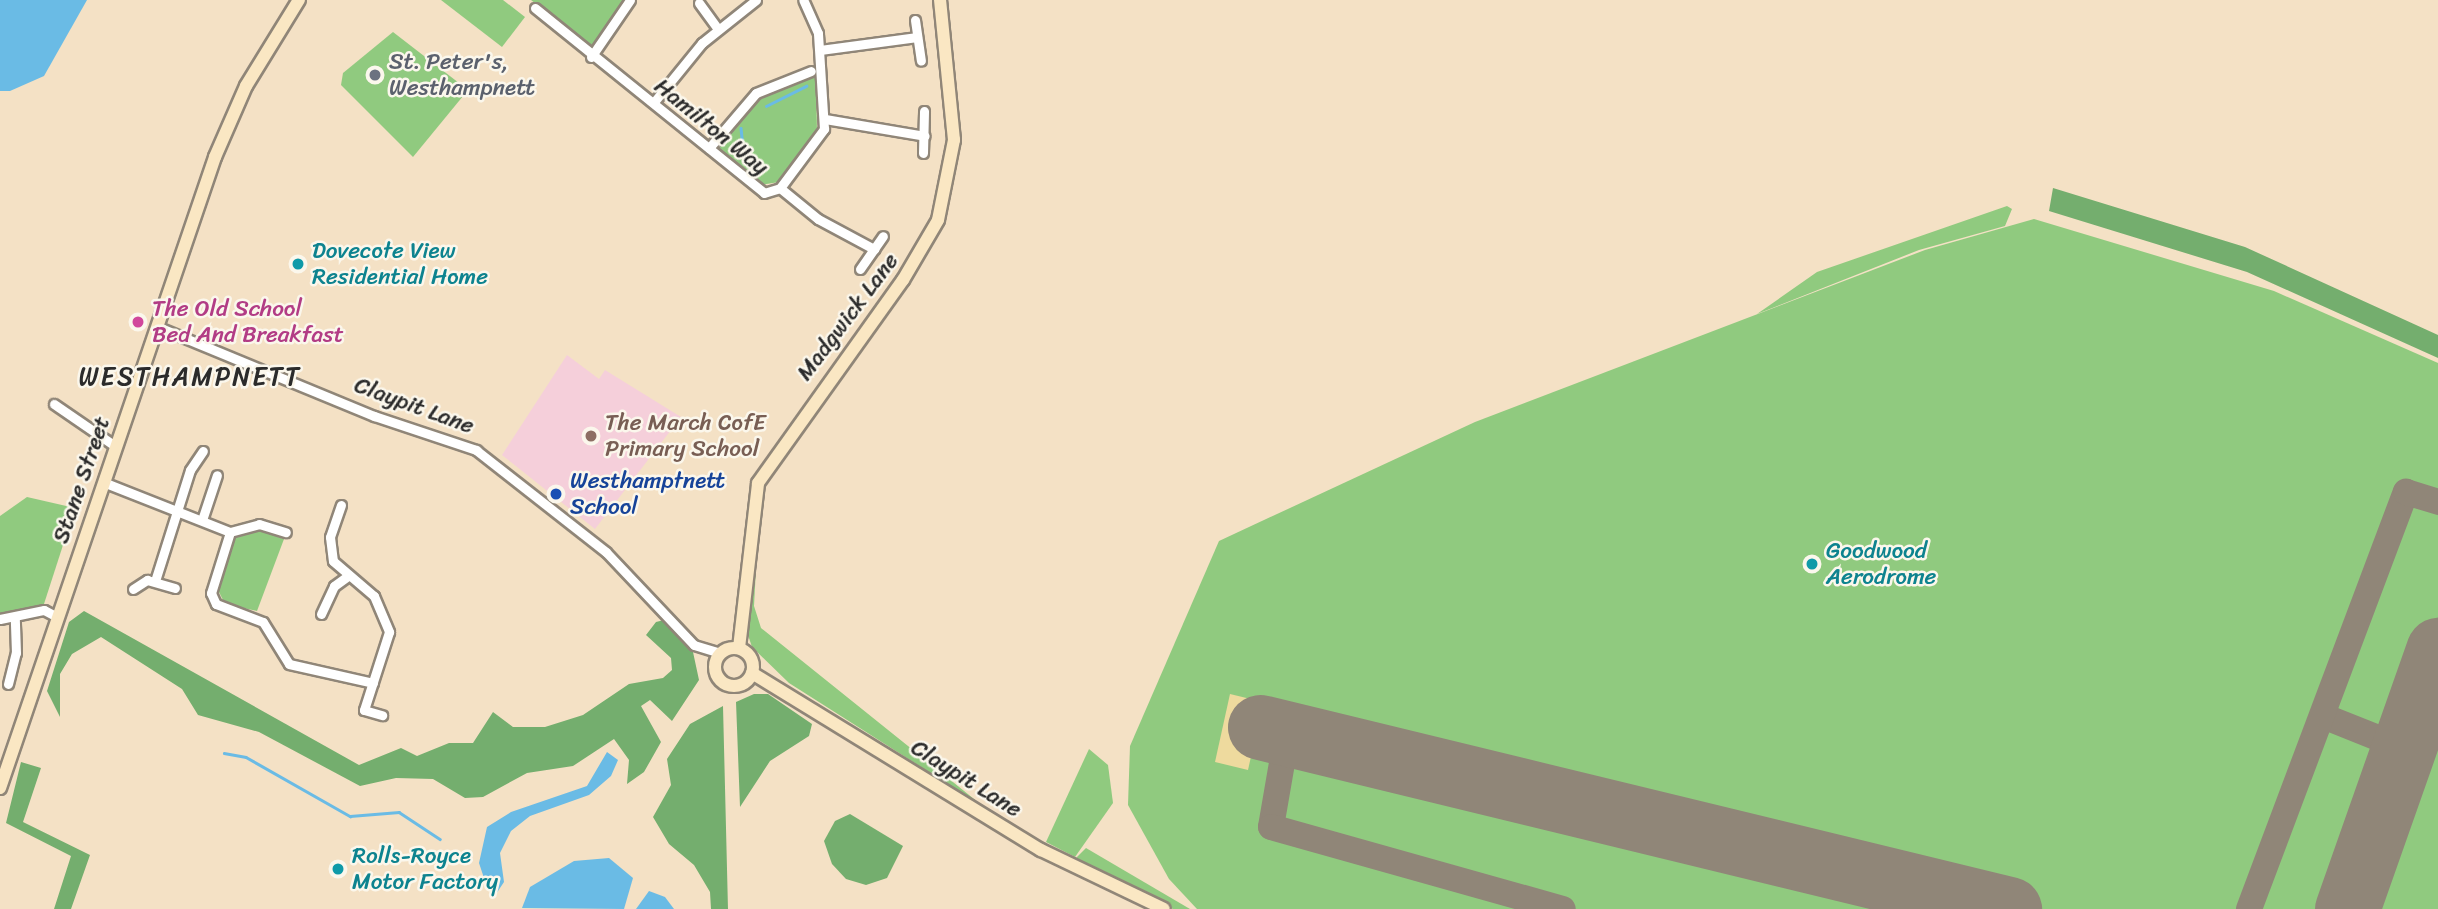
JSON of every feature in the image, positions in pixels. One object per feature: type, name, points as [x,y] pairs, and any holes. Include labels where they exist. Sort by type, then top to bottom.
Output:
[{"type":"street","name":"Stane Street","points":[[0,788],[115,446],[235,109],[299,0]]},
{"type":"street","points":[[591,57],[630,0]]},
{"type":"street","points":[[654,102],[718,29],[755,0]]},
{"type":"street","name":"Hamilton Way","points":[[535,8],[591,57],[654,102],[757,190],[780,188],[821,138],[825,119],[820,50],[803,0]]},
{"type":"street","name":"Madgwick Lane","points":[[738,648],[758,483],[903,280],[938,220],[954,140],[940,0]]},
{"type":"street","points":[[699,3],[718,29]]},
{"type":"street","points":[[915,20],[921,61]]},
{"type":"street","points":[[820,50],[918,37]]},
{"type":"street","points":[[709,148],[756,93],[811,71]]},
{"type":"street","points":[[923,153],[924,111]]},
{"type":"street","points":[[825,119],[925,136]]},
{"type":"street","points":[[780,188],[818,219],[874,249]]},
{"type":"street","points":[[860,269],[883,236]]},
{"type":"street","name":"Claypit Lane","points":[[158,327],[374,416],[476,450],[606,552],[694,645],[720,653]]},
{"type":"street","points":[[54,404],[115,446]]},
{"type":"street","points":[[155,581],[178,508],[203,451]]},
{"type":"street","points":[[203,517],[217,475]]},
{"type":"street","points":[[103,482],[203,517],[230,532],[259,524],[286,532]]},
{"type":"street","points":[[341,505],[328,548],[348,576],[374,596],[389,632],[364,710],[382,715]]},
{"type":"street","points":[[230,532],[211,593],[216,604],[263,622],[289,664],[373,683]]},
{"type":"street","points":[[321,614],[334,586],[348,576]]},
{"type":"street","points":[[133,589],[155,581],[174,588]]},
{"type":"street","points":[[0,619],[44,610],[57,617]]},
{"type":"street","points":[[8,684],[16,653],[15,617]]},
{"type":"street","points":[[738,648],[751,658],[752,673],[737,686],[722,683],[715,669],[720,653],[738,648]]},
{"type":"street","name":"Claypit Lane","points":[[752,673],[1041,850],[1164,909]]},
{"type":"shaded area","name":"The March CofE Primary School","points":[[567,355],[599,379],[605,370],[681,417],[595,529],[502,455]]},
{"type":"green space","points":[[441,0],[503,0],[525,17],[502,47]]},
{"type":"green space","points":[[531,0],[625,0],[592,47]]},
{"type":"green space","points":[[393,32],[468,90],[413,157],[341,85],[343,73]]},
{"type":"green space","points":[[816,77],[817,132],[779,182],[760,185],[717,147],[752,104],[792,82]]},
{"type":"green space","points":[[2053,188],[2245,247],[2438,335],[2438,358],[2247,272],[2049,211]]},
{"type":"green space","points":[[2007,206],[2012,209],[2005,226],[1919,250],[1757,314],[1817,272]]},
{"type":"green space","name":"Goodwood Aerodrome","points":[[2034,219],[2274,291],[2438,363],[2438,909],[1197,909],[1169,879],[1128,805],[1130,746],[1219,541],[1475,422],[1925,250]]},
{"type":"green space","points":[[27,497],[75,508],[43,607],[0,614],[0,516]]},
{"type":"green space","points":[[759,512],[754,606],[761,628],[984,807],[789,683],[752,647],[746,629]]},
{"type":"green space","points":[[261,531],[284,539],[257,611],[225,604],[216,586],[231,539]]},
{"type":"green space","points":[[84,611],[359,765],[401,748],[417,756],[449,743],[473,743],[493,712],[513,727],[545,727],[583,715],[629,684],[663,678],[672,670],[671,658],[646,635],[656,622],[664,620],[693,652],[699,680],[672,721],[650,700],[641,706],[661,742],[644,772],[627,784],[629,760],[614,739],[573,766],[527,773],[483,797],[465,798],[433,779],[396,778],[360,786],[259,732],[198,715],[182,689],[101,637],[72,654],[60,674],[60,717],[47,691],[69,622]]},
{"type":"green space","points":[[754,694],[768,694],[812,724],[809,736],[770,761],[740,807],[736,702]]},
{"type":"green space","points":[[723,706],[728,909],[711,909],[710,892],[694,865],[669,844],[653,817],[671,785],[667,759],[690,724]]},
{"type":"green space","points":[[1089,749],[1108,765],[1113,803],[1075,857],[1046,842]]},
{"type":"green space","points":[[21,762],[41,768],[23,822],[90,855],[71,909],[54,909],[71,856],[6,823]]},
{"type":"green space","points":[[850,814],[903,846],[887,878],[866,885],[846,879],[832,864],[824,841],[835,821]]},
{"type":"green space","points":[[1086,848],[1190,909],[1173,909],[1075,859]]},
{"type":"sand","points":[[1230,694],[1263,702],[1248,770],[1215,762]]},
{"type":"water","points":[[0,0],[87,0],[44,76],[10,91],[0,91]]},
{"type":"water","points":[[607,752],[618,760],[611,776],[589,795],[530,816],[511,831],[500,853],[504,882],[496,894],[488,890],[479,863],[487,827],[511,812],[587,786]]},
{"type":"water","points":[[609,858],[633,878],[624,909],[522,908],[530,887],[574,861]]},
{"type":"water","points":[[649,891],[665,897],[674,909],[636,909]]},
{"type":"waterway","points":[[766,106],[806,86]]},
{"type":"waterway","points":[[741,128],[743,148],[755,159]]},
{"type":"waterway","points":[[224,753],[246,757],[350,816],[399,812],[440,839]]},
{"type":"taxiway","points":[[2249,909],[2406,492],[2438,502]]},
{"type":"taxiway","points":[[2323,716],[2403,748]]},
{"type":"taxiway","points":[[1287,734],[1271,827],[1563,909]]},
{"type":"runway","points":[[2347,909],[2438,650]]},
{"type":"runway","points":[[1260,727],[2009,909]]},
{"type":"place","name":"St. Peter's, Westhampnett","points":[[375,75]]},
{"type":"place","name":"Dovecote View Residential Home","points":[[298,264]]},
{"type":"place","name":"The Old School Bed And Breakfast","points":[[138,322]]},
{"type":"place","name":"The March CofE Primary School","points":[[591,436]]},
{"type":"place","name":"Westhamptnett School","points":[[556,494]]},
{"type":"place","name":"Goodwood Aerodrome","points":[[1812,564]]},
{"type":"place","name":"Rolls-Royce Motor Factory","points":[[338,869]]},
{"type":"district","name":"WESTHAMPNETT","points":[[190,377]]}]
